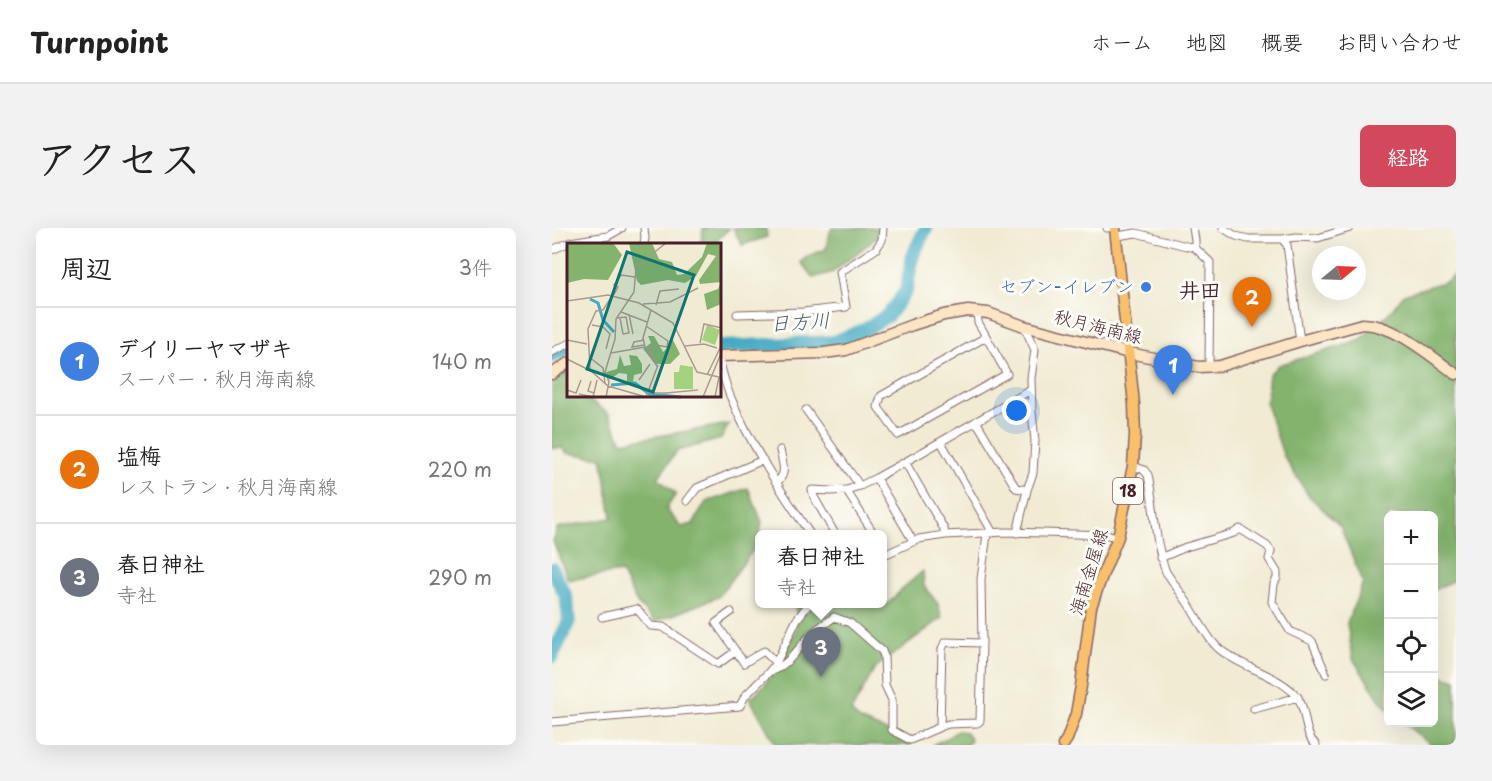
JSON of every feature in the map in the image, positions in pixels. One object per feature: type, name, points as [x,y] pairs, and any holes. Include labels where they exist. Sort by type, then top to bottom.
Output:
[{"type":"main road","name":"海南金屋線","points":[[1063,745],[1076,714],[1082,686],[1091,607],[1118,537],[1133,466],[1134,404],[1116,232]]},
{"type":"main road","name":"秋月海南線","points":[[722,356],[824,353],[846,350],[912,325],[944,315],[968,311],[988,313],[1024,326],[1129,353],[1199,367],[1220,366],[1300,341],[1362,324],[1372,324],[1388,329],[1409,341],[1456,374]]},
{"type":"main road","points":[[552,374],[567,364]]},
{"type":"street","points":[[568,243],[608,236],[622,228]]},
{"type":"street","points":[[644,228],[644,243]]},
{"type":"street","points":[[737,314],[803,312],[846,307],[840,272],[876,249],[882,240],[883,228]]},
{"type":"street","points":[[1193,228],[1195,240],[1193,246]]},
{"type":"street","points":[[1223,228],[1236,236],[1248,239],[1318,238],[1350,228]]},
{"type":"street","points":[[1116,232],[1136,233],[1193,246],[1210,262],[1209,367]]},
{"type":"street","points":[[1282,239],[1287,245],[1300,341]]},
{"type":"street","points":[[552,250],[567,243]]},
{"type":"street","points":[[977,312],[978,322],[1007,374],[898,435],[878,406],[881,396],[986,337]]},
{"type":"street","points":[[1017,533],[1033,473],[1035,441],[1031,378],[1035,350],[1024,326]]},
{"type":"street","points":[[552,352],[567,344]]},
{"type":"street","points":[[722,370],[729,396],[741,420],[805,530]]},
{"type":"street","points":[[833,530],[812,490],[846,490],[860,486],[1031,390]]},
{"type":"street","points":[[806,410],[860,486]]},
{"type":"street","points":[[976,422],[1016,488],[1027,490]]},
{"type":"street","points":[[769,672],[787,663],[815,631],[834,617],[850,623],[882,651],[885,685],[892,700],[892,730],[910,740],[948,724],[980,721],[981,579],[990,534],[941,442]]},
{"type":"street","points":[[777,482],[783,477],[784,470],[780,450]]},
{"type":"street","points":[[687,501],[697,488],[763,460]]},
{"type":"street","points":[[905,462],[945,535]]},
{"type":"street","points":[[1133,466],[1144,470],[1148,475],[1156,538],[1160,558],[1166,572],[1217,647],[1287,687],[1298,697],[1307,728],[1316,745]]},
{"type":"street","points":[[876,478],[913,541]]},
{"type":"street","points":[[846,490],[871,530]]},
{"type":"street","points":[[1160,558],[1240,529],[1267,546],[1270,551],[1269,559],[1277,572],[1272,602],[1290,631],[1312,641],[1326,674]]},
{"type":"street","points":[[887,552],[919,539],[945,535],[1006,532],[1118,537]]},
{"type":"street","points":[[552,722],[740,706],[745,696],[776,663],[797,619],[805,608]]},
{"type":"street","points":[[602,617],[637,609],[651,626],[663,627],[718,664],[736,651]]},
{"type":"street","points":[[731,612],[716,623],[744,663],[764,651],[776,663]]},
{"type":"street","points":[[940,727],[942,649],[945,642],[982,643]]},
{"type":"street","points":[[1254,709],[1298,697]]},
{"type":"green space","points":[[703,228],[730,228],[716,243],[699,243],[702,239]]},
{"type":"green space","points":[[733,228],[766,228],[767,237],[742,245]]},
{"type":"green space","points":[[832,228],[879,228],[877,237],[833,272],[813,278],[801,262],[808,256],[826,249]]},
{"type":"green space","points":[[1456,273],[1456,579],[1438,588],[1438,511],[1384,511],[1384,704],[1353,659],[1347,623],[1363,583],[1340,526],[1308,495],[1284,457],[1266,404],[1269,374],[1279,365],[1359,341],[1392,310],[1404,294],[1447,281]]},
{"type":"green space","points":[[567,372],[567,398],[586,398],[609,414],[622,442],[729,424],[721,439],[677,451],[658,478],[676,494],[666,509],[681,527],[693,524],[706,502],[748,488],[762,522],[760,530],[755,530],[755,548],[718,597],[655,622],[637,603],[621,572],[568,580],[553,541],[557,528],[612,518],[602,458],[567,453],[562,448],[552,448],[552,379]]},
{"type":"green space","points":[[923,571],[924,586],[938,604],[942,618],[875,668],[851,712],[861,721],[910,740],[911,745],[776,745],[750,699],[766,683],[795,633],[798,617],[795,608],[879,608],[882,610],[887,608],[887,605]]},
{"type":"green space","points":[[1438,663],[1443,676],[1456,680],[1456,745],[1432,745],[1408,727],[1438,727]]},
{"type":"green space","points":[[957,731],[966,732],[971,741],[966,745],[932,745],[947,738]]},
{"type":"waterway","name":"日方川","points":[[722,347],[834,342],[866,329],[888,315],[906,291],[913,255],[926,228]]},
{"type":"waterway","name":"日方川","points":[[552,356],[567,348]]},
{"type":"waterway","name":"日方川","points":[[552,569],[566,596],[569,621],[552,657]]},
{"type":"place","name":"セブン-イレブン","points":[[1146,287]]},
{"type":"place","name":"塩梅","points":[[1252,327]]},
{"type":"place","name":"デイリーヤマザキ","points":[[1173,395]]},
{"type":"place","name":"春日神社","points":[[821,677]]},
{"type":"district","name":"井田","points":[[1200,291]]}]
